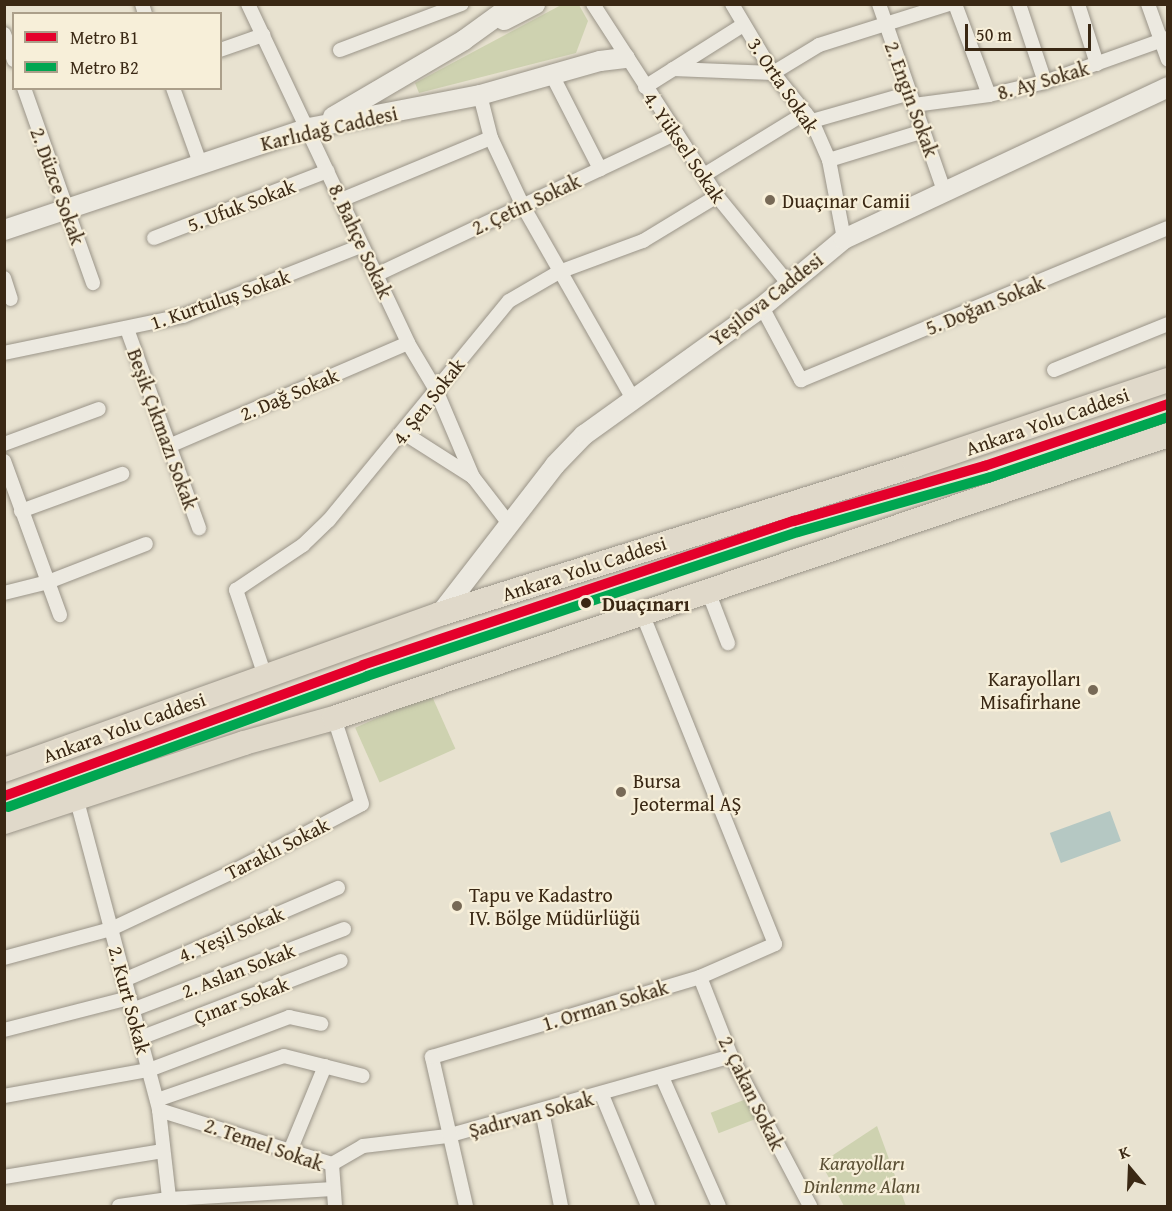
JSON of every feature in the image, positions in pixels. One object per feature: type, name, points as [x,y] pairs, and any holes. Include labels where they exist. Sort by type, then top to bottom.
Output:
[{"type":"highway","name":"Ankara Yolu Caddesi","points":[[4,770],[440,614],[915,465],[1167,380]]},
{"type":"highway","points":[[4,822],[76,797],[334,718],[1167,435]]},
{"type":"main road","points":[[464,40],[514,4]]},
{"type":"main road","points":[[309,128],[357,105],[464,40],[535,4]]},
{"type":"main road","name":"Karlıdağ Caddesi","points":[[4,230],[309,128],[480,95],[600,61],[625,58]]},
{"type":"main road","name":"Yeşilova Caddesi","points":[[440,614],[584,435],[632,397],[762,307],[788,283],[844,239],[1167,87]]},
{"type":"street","name":"8. Bahçe Sokak","points":[[248,4],[309,128],[408,343],[435,390],[473,477],[510,525]]},
{"type":"street","points":[[340,50],[462,4]]},
{"type":"street","name":"4. Yüksel Sokak","points":[[593,4],[625,58],[717,196],[788,283]]},
{"type":"street","name":"3. Orta Sokak","points":[[732,4],[774,73],[808,117],[829,160],[844,239]]},
{"type":"street","name":"2. Engin Sokak","points":[[879,4],[945,193]]},
{"type":"street","points":[[673,69],[774,73],[819,45],[949,4]]},
{"type":"street","points":[[955,4],[989,95]]},
{"type":"street","points":[[1019,4],[1045,82]]},
{"type":"street","points":[[1078,4],[1097,64]]},
{"type":"street","points":[[1148,4],[1164,39],[1167,60]]},
{"type":"street","points":[[645,87],[743,24]]},
{"type":"street","points":[[4,34],[12,55]]},
{"type":"street","points":[[222,49],[263,35]]},
{"type":"street","name":"8. Ay Sokak","points":[[704,175],[808,117],[912,99],[989,95],[1045,82],[1164,39]]},
{"type":"street","points":[[552,75],[600,170]]},
{"type":"street","name":"2. Düzce Sokak","points":[[25,90],[93,283]]},
{"type":"street","points":[[174,90],[200,163]]},
{"type":"street","points":[[480,95],[491,138],[524,206],[559,272],[632,397]]},
{"type":"street","points":[[829,160],[924,131]]},
{"type":"street","name":"2. Çetin Sokak","points":[[376,274],[676,133]]},
{"type":"street","points":[[341,200],[491,138]]},
{"type":"street","name":"5. Ufuk Sokak","points":[[154,238],[328,171]]},
{"type":"street","name":"4. Şen Sokak","points":[[265,676],[236,591],[303,545],[404,433],[435,390],[509,301],[559,272],[643,242],[717,196]]},
{"type":"street","name":"5. Doğan Sokak","points":[[762,307],[801,380],[1167,228]]},
{"type":"street","name":"1. Kurtuluş Sokak","points":[[4,353],[183,316],[362,246]]},
{"type":"street","points":[[4,278],[11,299]]},
{"type":"street","points":[[1054,370],[1167,324]]},
{"type":"street","name":"Beşik Çıkmazı Sokak","points":[[127,329],[199,528]]},
{"type":"street","name":"2. Dağ Sokak","points":[[169,446],[408,343]]},
{"type":"street","points":[[4,444],[99,409]]},
{"type":"street","name":"8. Bahçe Sokak","points":[[404,433],[473,477]]},
{"type":"street","points":[[4,461],[10,494],[21,511],[60,615]]},
{"type":"street","points":[[21,511],[122,474]]},
{"type":"street","points":[[4,593],[48,582],[146,544]]},
{"type":"street","points":[[708,591],[728,643]]},
{"type":"street","name":"1. Orman Sokak","points":[[447,1136],[432,1057],[700,977],[775,944],[642,613]]},
{"type":"street","name":"Taraklı Sokak","points":[[111,929],[362,804],[334,718]]},
{"type":"street","name":"2. Kurt Sokak","points":[[76,797],[158,1105],[170,1203]]},
{"type":"street","name":"4. Yeşil Sokak","points":[[124,980],[338,888]]},
{"type":"street","points":[[4,958],[111,929]]},
{"type":"street","name":"2. Aslan Sokak","points":[[4,1030],[130,1004],[344,929]]},
{"type":"street","name":"Çınar Sokak","points":[[140,1038],[341,961]]},
{"type":"street","name":"2. Çakan Sokak","points":[[700,977],[731,1056],[810,1206]]},
{"type":"street","points":[[4,1096],[149,1070],[289,1017],[321,1024]]},
{"type":"street","points":[[158,1105],[284,1056],[363,1076]]},
{"type":"street","name":"Şadırvan Sokak","points":[[332,1164],[363,1146],[447,1136],[602,1095],[731,1056]]},
{"type":"street","points":[[290,1151],[325,1066]]},
{"type":"street","points":[[662,1077],[719,1206]]},
{"type":"street","points":[[602,1095],[648,1206]]},
{"type":"street","name":"2. Temel Sokak","points":[[158,1105],[332,1164],[335,1206]]},
{"type":"street","points":[[542,1111],[561,1206]]},
{"type":"street","points":[[447,1136],[466,1206]]},
{"type":"street","points":[[4,1177],[163,1151]]},
{"type":"street","points":[[119,1206],[333,1188]]},
{"type":"green space","points":[[563,4],[579,5],[588,21],[576,53],[419,93],[415,83]]},
{"type":"green space","points":[[431,694],[455,749],[380,783],[355,728]]},
{"type":"green space","points":[[749,1098],[757,1119],[719,1133],[711,1113]]},
{"type":"green space","name":"Karayolları Dinlenme Alanı","points":[[877,1126],[906,1206],[844,1206],[821,1163]]},
{"type":"shaded area","points":[[1110,811],[1121,841],[1061,863],[1050,833]]},
{"type":"metro line","name":"B1","points":[[4,796],[363,665],[794,521],[985,466],[1168,404]]},
{"type":"metro line","name":"B2","points":[[8,807],[367,676],[798,532],[988,478],[1168,417]]},
{"type":"place","name":"Duaçınar Camii","points":[[770,200]]},
{"type":"place","name":"Duaçınarı","points":[[586,603]]},
{"type":"place","name":"Karayolları Misafirhane","points":[[1093,690]]},
{"type":"place","name":"Bursa Jeotermal AŞ","points":[[621,792]]},
{"type":"place","name":"Tapu ve Kadastro IV. Bölge Müdürlüğü","points":[[457,906]]}]
